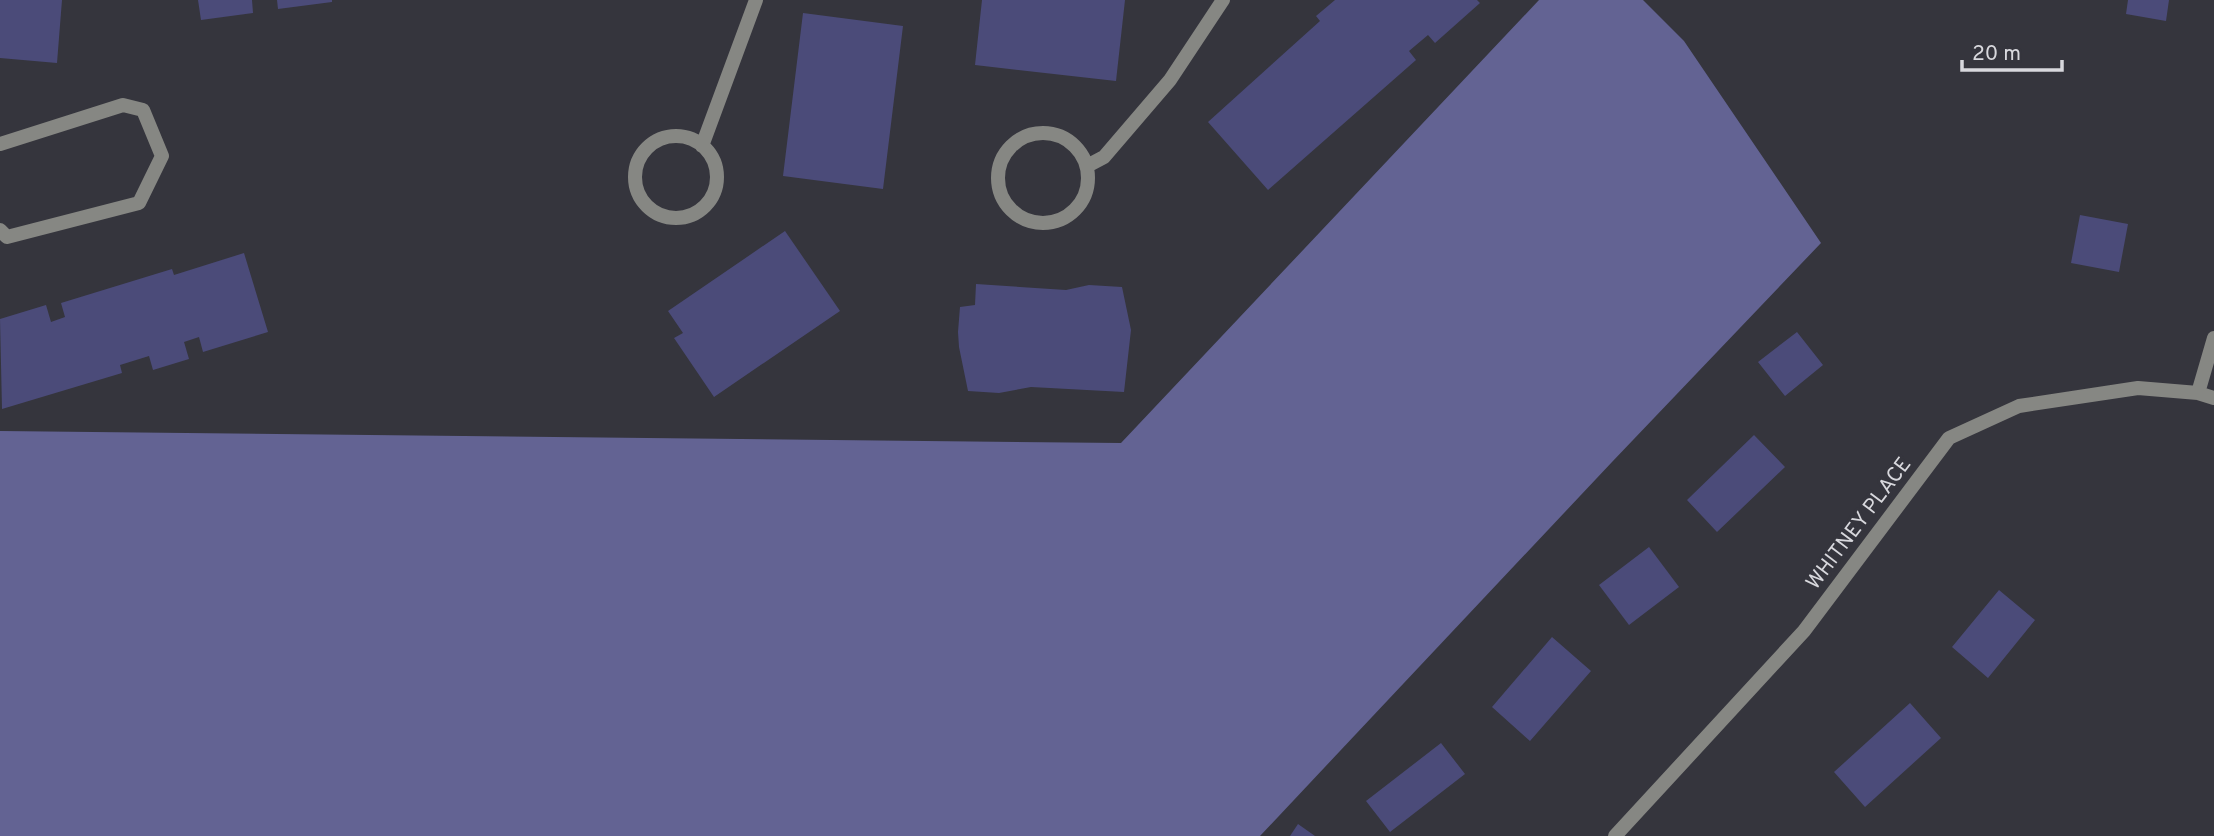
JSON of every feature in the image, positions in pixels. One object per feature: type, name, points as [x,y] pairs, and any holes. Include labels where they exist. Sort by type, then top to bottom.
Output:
[{"type":"street","points":[[702,146],[757,0]]},
{"type":"street","points":[[1087,166],[1104,157],[1170,80],[1223,0]]},
{"type":"street","points":[[0,144],[123,105],[143,110],[162,156],[139,203],[7,237],[0,230]]},
{"type":"street","points":[[1031,134],[1059,135],[1071,142],[1081,153],[1087,166],[1088,182],[1084,197],[1076,210],[1063,219],[1049,223],[1033,223],[1019,217],[1007,206],[1000,192],[998,177],[1003,157],[1018,141],[1031,134]]},
{"type":"street","points":[[679,136],[702,146],[717,169],[717,184],[704,208],[692,216],[678,219],[651,210],[642,200],[635,175],[638,162],[645,151],[654,143],[679,136]]},
{"type":"street","points":[[2198,393],[2214,338]]},
{"type":"street","name":"WHITNEY PLACE","points":[[1615,836],[1804,631],[1949,438],[2019,406],[2138,388],[2198,393],[2214,398]]},
{"type":"shaded area","points":[[1539,0],[1643,0],[1684,41],[1821,243],[1260,836],[0,836],[0,431],[1121,443]]},
{"type":"building","points":[[0,0],[62,0],[57,63],[0,58]]},
{"type":"building","points":[[198,0],[252,0],[253,13],[201,20]]},
{"type":"building","points":[[277,0],[332,0],[332,2],[278,9]]},
{"type":"building","points":[[982,0],[1125,0],[1116,81],[975,65]]},
{"type":"building","points":[[1335,0],[1477,0],[1480,3],[1435,43],[1428,35],[1409,51],[1416,60],[1268,190],[1208,122],[1320,21],[1316,16]]},
{"type":"building","points":[[2128,0],[2169,0],[2166,21],[2126,14]]},
{"type":"building","points":[[803,13],[903,26],[883,189],[783,176]]},
{"type":"building","points":[[2080,215],[2128,224],[2119,272],[2071,263]]},
{"type":"building","points":[[785,231],[840,311],[714,397],[674,338],[683,333],[668,311]]},
{"type":"building","points":[[244,253],[268,332],[203,352],[199,337],[184,342],[189,359],[153,370],[149,356],[120,365],[122,373],[2,409],[0,319],[46,305],[51,322],[65,317],[61,303],[172,269],[174,275]]},
{"type":"building","points":[[976,284],[1066,290],[1089,285],[1122,287],[1131,330],[1124,392],[1031,387],[999,393],[968,391],[958,332],[960,307],[975,305]]},
{"type":"building","points":[[1797,332],[1823,365],[1785,396],[1758,362]]},
{"type":"building","points":[[1754,435],[1785,467],[1717,532],[1687,500]]},
{"type":"building","points":[[1649,547],[1679,587],[1629,625],[1599,585]]},
{"type":"building","points":[[1999,590],[2035,620],[1988,678],[1952,647]]},
{"type":"building","points":[[1552,637],[1591,671],[1530,741],[1492,707]]},
{"type":"building","points":[[1910,703],[1941,738],[1865,807],[1834,772]]},
{"type":"building","points":[[1441,743],[1465,774],[1390,832],[1366,801]]},
{"type":"building","points":[[1298,824],[1315,836],[1290,836]]}]
